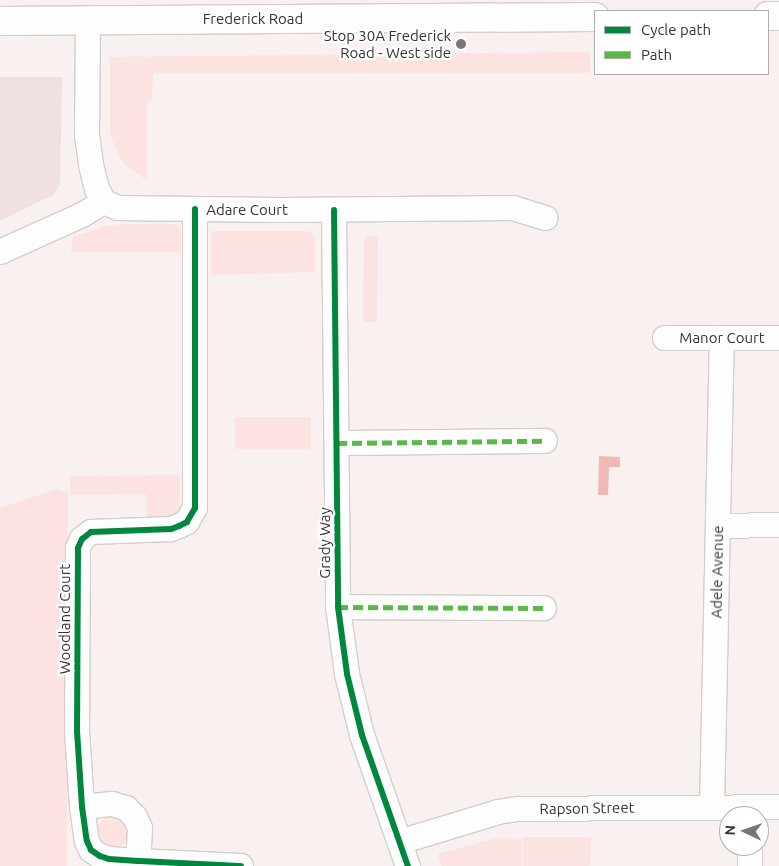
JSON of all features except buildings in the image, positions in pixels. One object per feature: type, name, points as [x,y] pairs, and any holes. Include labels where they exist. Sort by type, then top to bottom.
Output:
[{"type":"main road","name":"Frederick Road","points":[[0,21],[594,17]]},
{"type":"street","points":[[0,252],[82,215],[104,202],[91,165],[87,135],[88,20]]},
{"type":"street","name":"Adare Court","points":[[104,202],[118,208],[195,210],[513,208],[545,218]]},
{"type":"street","name":"Woodland Court","points":[[195,210],[195,508],[187,522],[179,526],[91,532],[82,539],[78,548],[77,731],[82,807],[84,830],[91,850],[109,859],[241,866]]},
{"type":"street","name":"Grady Way","points":[[334,210],[338,607],[347,674],[362,735],[408,866]]},
{"type":"street","name":"Manor Court","points":[[665,338],[779,338]]},
{"type":"street","name":"Adele Avenue","points":[[712,806],[722,338]]},
{"type":"street","points":[[337,443],[545,441]]},
{"type":"street","points":[[718,526],[779,525]]},
{"type":"street","points":[[338,607],[544,608]]},
{"type":"street","points":[[82,807],[112,804],[126,808],[135,817],[140,828],[138,861]]},
{"type":"street","name":"Rapson Street","points":[[400,842],[498,812],[511,810],[719,807]]},
{"type":"shaded area","points":[[590,52],[590,73],[153,73],[152,100],[147,100],[147,180],[129,168],[120,159],[110,134],[110,57]]},
{"type":"shaded area","points":[[0,77],[62,77],[60,185],[53,195],[0,221]]},
{"type":"shaded area","points":[[175,224],[181,229],[181,252],[71,252],[73,237],[105,226]]},
{"type":"shaded area","points":[[211,231],[310,231],[315,238],[315,272],[211,275]]},
{"type":"shaded area","points":[[367,236],[378,236],[377,322],[363,322],[364,240]]},
{"type":"shaded area","points":[[235,417],[311,417],[311,449],[235,449]]},
{"type":"shaded area","points":[[599,456],[620,457],[620,467],[609,467],[608,495],[598,495]]},
{"type":"shaded area","points":[[180,475],[180,510],[172,518],[147,518],[146,494],[70,495],[70,476]]},
{"type":"shaded area","points":[[57,489],[68,493],[67,866],[0,866],[0,508]]},
{"type":"shaded area","points":[[113,816],[119,817],[124,821],[128,826],[128,838],[124,843],[119,847],[113,848],[107,847],[102,843],[98,838],[97,832],[98,826],[102,821],[107,817]]},
{"type":"shaded area","points":[[523,837],[591,837],[590,866],[523,866]]},
{"type":"shaded area","points":[[498,838],[522,839],[522,866],[441,866],[438,854]]},
{"type":"marked path","points":[[337,443],[545,441]]},
{"type":"marked path","points":[[338,607],[544,608]]},
{"type":"cycle path","points":[[195,209],[195,508],[187,522],[171,529],[91,532],[82,539],[78,548],[77,731],[82,807],[87,841],[91,850],[100,856],[109,859],[241,866]]},
{"type":"cycle path","points":[[334,210],[338,607],[347,674],[362,735],[408,866]]},
{"type":"place","name":"Stop 30A Frederick Road - West side","points":[[461,44]]}]
